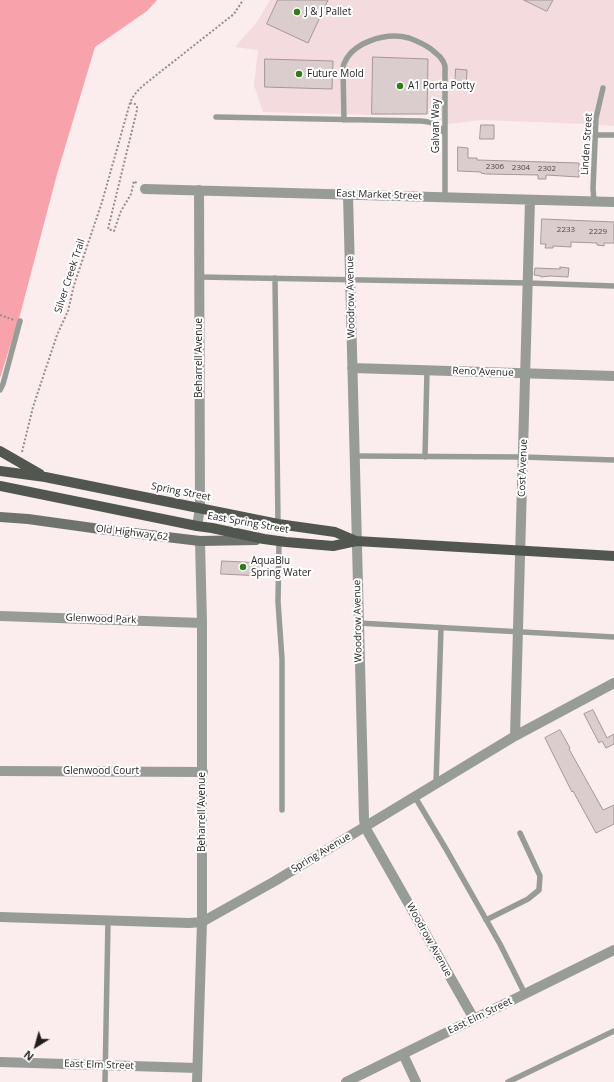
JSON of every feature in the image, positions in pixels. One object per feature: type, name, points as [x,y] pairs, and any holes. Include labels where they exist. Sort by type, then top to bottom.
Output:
[{"type":"main road","points":[[0,451],[45,477]]},
{"type":"main road","name":"Spring Street","points":[[0,471],[45,477],[278,524],[335,532],[356,541]]},
{"type":"main road","name":"East Spring Street","points":[[0,486],[279,542],[333,546],[356,541],[614,556]]},
{"type":"street","name":"East Market Street","points":[[142,187],[614,202]]},
{"type":"street","name":"Beharrell Avenue","points":[[197,526],[200,508],[199,190]]},
{"type":"street","name":"Woodrow Avenue","points":[[348,194],[358,624],[365,827],[474,1019]]},
{"type":"street","name":"Cost Avenue","points":[[515,736],[530,200]]},
{"type":"street","name":"Reno Avenue","points":[[352,368],[614,376]]},
{"type":"street","name":"Old Highway 62","points":[[0,517],[28,519],[200,541],[264,539]]},
{"type":"street","name":"Beharrell Avenue","points":[[197,1082],[202,922],[202,622],[200,541]]},
{"type":"street","name":"Glenwood Park","points":[[0,616],[202,622]]},
{"type":"street","name":"Spring Avenue","points":[[0,917],[189,923],[202,922],[365,827],[515,736],[614,683]]},
{"type":"street","name":"Glenwood Court","points":[[0,771],[202,772]]},
{"type":"street","name":"East Elm Street","points":[[346,1082],[614,950]]},
{"type":"street","points":[[403,1054],[416,1082]]},
{"type":"street","name":"East Elm Street","points":[[0,1062],[197,1068]]},
{"type":"lane","name":"Galvan Way","points":[[344,120],[343,67],[349,55],[356,48],[364,43],[382,38],[402,37],[422,43],[440,56],[445,66],[445,197]]},
{"type":"lane","name":"Linden Street","points":[[594,201],[596,118],[603,88]]},
{"type":"lane","points":[[216,117],[429,122],[441,128],[445,134]]},
{"type":"lane","points":[[596,135],[614,135]]},
{"type":"lane","points":[[199,277],[614,286]]},
{"type":"lane","points":[[275,278],[278,524]]},
{"type":"lane","points":[[0,390],[3,384],[20,321]]},
{"type":"lane","points":[[425,457],[427,370]]},
{"type":"lane","points":[[354,456],[523,457],[614,460]]},
{"type":"lane","points":[[279,542],[278,602],[282,659],[282,810]]},
{"type":"lane","points":[[358,624],[614,637]]},
{"type":"lane","points":[[436,784],[441,628]]},
{"type":"lane","points":[[415,797],[500,944],[525,994]]},
{"type":"lane","points":[[486,920],[528,899],[539,890],[540,876],[520,833]]},
{"type":"lane","points":[[105,1082],[108,920]]},
{"type":"lane","points":[[508,1082],[614,1031]]},
{"type":"path","name":"Silver Creek Trail","points":[[22,452],[33,407],[57,335],[68,311],[74,285],[102,202],[130,103],[136,91],[234,14],[243,0]]},
{"type":"path","points":[[130,103],[135,104],[137,110],[108,229],[114,231],[131,194],[134,181],[142,187]]},
{"type":"path","points":[[0,315],[20,321]]},
{"type":"shaded area","points":[[0,0],[157,0],[147,11],[95,47],[57,174],[20,315],[0,378]]},
{"type":"shaded area","points":[[270,0],[614,0],[614,126],[482,120],[449,124],[428,114],[373,115],[263,112],[254,85],[258,50],[235,47],[257,22]]},
{"type":"building","name":"J & J Pallet","points":[[278,0],[328,0],[308,43],[267,24]]},
{"type":"building","points":[[524,0],[553,0],[547,11]]},
{"type":"building","name":"A1 Porta Potty","points":[[373,57],[428,59],[427,114],[372,114]]},
{"type":"building","name":"Future Mold","points":[[265,59],[333,61],[332,89],[265,87]]},
{"type":"building","points":[[456,69],[467,70],[466,88],[455,87]]},
{"type":"building","points":[[481,125],[494,125],[494,139],[480,139]]},
{"type":"building","points":[[458,147],[468,148],[468,158],[477,158],[477,160],[579,163],[579,177],[546,175],[546,179],[538,179],[538,175],[486,174],[481,172],[458,171]]},
{"type":"building","points":[[542,219],[614,222],[614,243],[604,243],[604,246],[597,245],[597,243],[571,242],[571,247],[553,246],[553,248],[545,248],[546,244],[541,244]]},
{"type":"building","points":[[560,267],[569,268],[568,277],[541,277],[534,275],[535,268],[560,269]]},
{"type":"building","name":"AquaBlu Spring Water","points":[[222,561],[264,563],[263,576],[221,574]]},
{"type":"building","points":[[593,710],[607,738],[614,734],[614,744],[606,748],[602,741],[599,743],[584,714]]},
{"type":"building","points":[[560,730],[603,810],[614,805],[614,824],[596,833],[573,791],[572,792],[545,738]]},
{"type":"place","name":"J & J Pallet","points":[[297,12]]},
{"type":"place","name":"Future Mold","points":[[299,74]]},
{"type":"place","name":"A1 Porta Potty","points":[[400,86]]},
{"type":"place","name":"AquaBlu Spring Water","points":[[243,567]]}]
